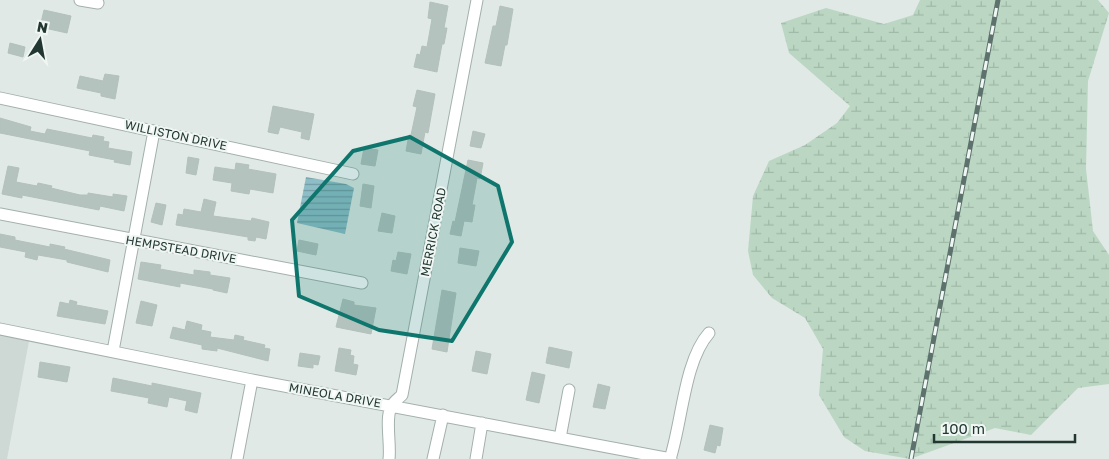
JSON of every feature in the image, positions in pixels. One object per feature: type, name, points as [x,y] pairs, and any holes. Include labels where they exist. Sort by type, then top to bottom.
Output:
[{"type":"street","points":[[80,0],[98,4]]},
{"type":"street","name":"MERRICK ROAD","points":[[389,459],[390,434],[388,416],[392,405],[402,395],[477,0]]},
{"type":"street","name":"WILLISTON DRIVE","points":[[0,98],[353,174]]},
{"type":"street","points":[[113,352],[154,131]]},
{"type":"street","name":"HEMPSTEAD DRIVE","points":[[0,214],[362,283]]},
{"type":"street","name":"MINEOLA DRIVE","points":[[0,329],[252,380],[670,459]]},
{"type":"street","points":[[670,459],[693,365],[700,345],[708,333]]},
{"type":"street","points":[[237,459],[252,380]]},
{"type":"street","points":[[560,438],[569,390]]},
{"type":"street","points":[[433,459],[442,415]]},
{"type":"street","points":[[476,459],[482,423]]},
{"type":"highlighted area","points":[[410,137],[498,186],[512,242],[452,341],[379,330],[299,296],[292,220],[353,151]]},
{"type":"shaded area","points":[[0,336],[29,341],[7,459],[0,459]]},
{"type":"green space","points":[[920,0],[1098,0],[1109,13],[1088,81],[1086,169],[1093,231],[1109,255],[1109,384],[1078,388],[1031,435],[995,428],[910,459],[865,451],[844,437],[819,395],[823,349],[805,318],[772,298],[753,275],[748,251],[753,196],[769,161],[805,145],[837,123],[850,106],[789,53],[781,23],[826,8],[884,24],[913,15]]},
{"type":"water","points":[[306,177],[346,184],[354,188],[345,234],[297,223]]},
{"type":"building","points":[[430,2],[448,6],[444,28],[447,28],[437,72],[414,67],[417,54],[420,55],[422,46],[427,47],[432,19],[428,18]]},
{"type":"building","points":[[500,6],[513,9],[507,45],[505,45],[501,66],[485,63],[493,26],[496,26]]},
{"type":"building","points":[[44,10],[71,16],[67,33],[40,27]]},
{"type":"building","points":[[10,43],[25,47],[23,57],[8,53]]},
{"type":"building","points":[[105,74],[119,76],[115,99],[101,96],[101,93],[77,88],[80,76],[103,81]]},
{"type":"building","points":[[417,90],[435,94],[428,133],[425,132],[421,154],[406,151],[417,107],[413,106]]},
{"type":"building","points":[[273,106],[314,114],[309,140],[301,138],[302,132],[280,127],[278,134],[268,132]]},
{"type":"building","points":[[0,118],[31,127],[30,131],[45,134],[47,129],[92,138],[93,135],[104,137],[103,141],[109,142],[108,148],[132,152],[130,165],[89,155],[90,151],[0,133]]},
{"type":"building","points":[[473,131],[485,134],[481,148],[470,146]]},
{"type":"building","points":[[364,148],[378,150],[375,166],[361,164]]},
{"type":"building","points":[[188,157],[199,159],[196,175],[186,173]]},
{"type":"building","points":[[468,160],[483,163],[480,179],[477,178],[472,205],[475,205],[472,222],[464,221],[461,236],[450,234],[453,221],[455,222]]},
{"type":"building","points":[[236,163],[249,165],[248,169],[276,174],[273,193],[250,189],[249,194],[231,191],[232,183],[213,180],[215,167],[235,170]]},
{"type":"building","points":[[8,166],[19,168],[16,182],[37,186],[38,183],[80,195],[88,195],[88,193],[113,197],[113,194],[127,196],[124,211],[100,206],[99,210],[22,195],[22,198],[2,194]]},
{"type":"building","points":[[363,184],[374,186],[371,208],[360,206]]},
{"type":"building","points":[[204,199],[216,202],[213,216],[251,221],[252,218],[269,222],[266,239],[256,237],[255,241],[248,240],[248,237],[176,225],[178,214],[183,215],[184,209],[201,212]]},
{"type":"building","points":[[156,203],[166,205],[162,225],[151,222]]},
{"type":"building","points":[[382,213],[395,216],[392,233],[378,231]]},
{"type":"building","points":[[0,234],[15,237],[15,240],[50,247],[50,244],[65,247],[64,249],[110,260],[108,272],[67,262],[67,260],[38,255],[37,260],[25,257],[26,252],[0,247]]},
{"type":"building","points":[[299,240],[318,244],[316,255],[297,251]]},
{"type":"building","points":[[460,248],[479,251],[476,266],[458,263]]},
{"type":"building","points":[[398,252],[411,254],[407,274],[391,271],[393,260],[396,261]]},
{"type":"building","points":[[141,262],[161,265],[160,269],[194,275],[194,270],[210,272],[210,275],[230,278],[227,293],[180,283],[180,287],[138,279]]},
{"type":"building","points":[[442,290],[456,293],[447,352],[432,349]]},
{"type":"building","points":[[343,299],[354,302],[354,305],[376,308],[371,334],[336,327]]},
{"type":"building","points":[[70,300],[77,302],[76,305],[108,311],[105,324],[57,316],[60,302],[69,304]]},
{"type":"building","points":[[141,301],[157,305],[152,326],[136,323]]},
{"type":"building","points":[[187,321],[202,325],[201,330],[211,332],[210,337],[234,340],[235,335],[244,337],[243,340],[265,345],[264,348],[270,349],[268,361],[217,348],[217,351],[202,349],[202,345],[170,338],[173,327],[185,330]]},
{"type":"building","points":[[549,347],[572,352],[569,368],[546,363]]},
{"type":"building","points":[[339,348],[351,350],[350,355],[354,356],[353,364],[358,365],[356,375],[335,371]]},
{"type":"building","points":[[476,351],[491,354],[487,374],[472,371]]},
{"type":"building","points":[[300,353],[320,356],[318,365],[313,364],[313,368],[298,366]]},
{"type":"building","points":[[40,362],[70,367],[67,382],[38,377]]},
{"type":"building","points":[[532,372],[545,375],[539,403],[526,400]]},
{"type":"building","points":[[113,378],[152,386],[152,383],[201,393],[197,413],[185,410],[187,401],[169,397],[167,407],[148,403],[149,398],[111,391]]},
{"type":"building","points":[[598,384],[610,387],[605,409],[593,407]]},
{"type":"building","points":[[710,425],[723,428],[720,446],[717,445],[715,453],[704,450]]},
{"type":"railway","points":[[911,459],[998,0]]}]
